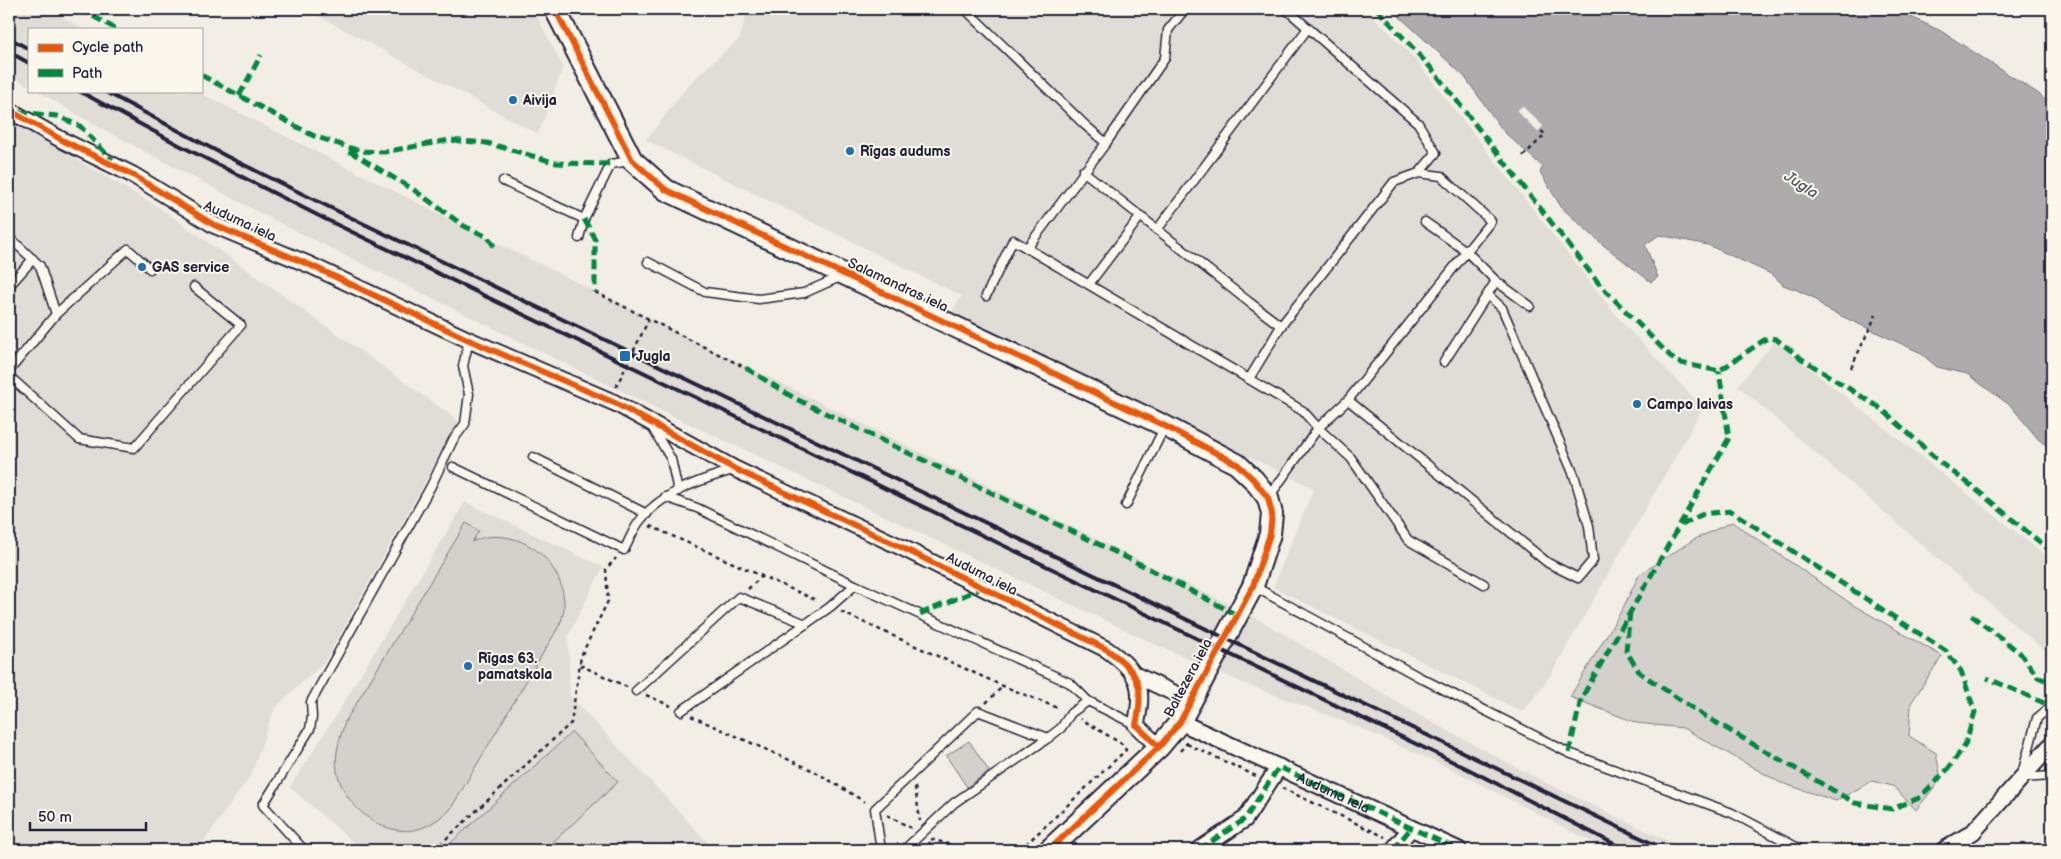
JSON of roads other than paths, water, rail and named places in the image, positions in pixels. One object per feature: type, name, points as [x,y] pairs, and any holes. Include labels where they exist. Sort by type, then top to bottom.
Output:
[{"type":"street","name":"Salamandras iela","points":[[555,9],[632,160],[666,190],[1165,426],[1237,464],[1254,480],[1268,498]]},
{"type":"street","name":"Auduma iela","points":[[9,110],[62,140],[133,175],[214,225],[310,265],[469,340],[615,403],[736,469],[903,548],[1106,649],[1122,660],[1133,674],[1140,688],[1140,707],[1136,725]]},
{"type":"street","name":"Baltezera iela","points":[[1049,850],[1159,747],[1180,722],[1253,586],[1270,534],[1272,514],[1268,498]]},
{"type":"street","points":[[1133,674],[1191,701]]},
{"type":"street","name":"Auduma iela","points":[[1180,722],[1459,850]]},
{"type":"street","points":[[1136,725],[1159,747]]},
{"type":"street","points":[[1944,850],[1973,832],[2052,744]]},
{"type":"street","points":[[1199,850],[1245,819],[1279,767]]},
{"type":"street","points":[[1397,847],[1410,828]]},
{"type":"lane","points":[[965,9],[1106,143]]},
{"type":"lane","points":[[1027,248],[1083,171],[1106,143],[1164,58],[1168,30],[1185,9]]},
{"type":"lane","points":[[1286,9],[1418,123],[1436,153],[1419,173]]},
{"type":"lane","points":[[1157,230],[1308,28]]},
{"type":"lane","points":[[579,238],[584,219],[611,164],[632,160]]},
{"type":"lane","points":[[1083,171],[1281,326]]},
{"type":"lane","points":[[1249,379],[1281,326],[1394,182],[1419,173],[1441,176],[1491,221],[1348,400],[1318,428],[1268,498]]},
{"type":"lane","points":[[503,182],[584,219]]},
{"type":"lane","points":[[1089,284],[1140,217]]},
{"type":"lane","points":[[1426,222],[1466,251],[1496,282],[1530,306]]},
{"type":"lane","points":[[9,237],[40,266],[56,314]]},
{"type":"lane","points":[[986,296],[1013,240],[1303,410],[1318,428],[1351,458],[1408,540],[1484,584]]},
{"type":"lane","points":[[9,372],[56,314],[128,249],[150,269]]},
{"type":"lane","points":[[9,286],[33,259]]},
{"type":"lane","points":[[648,262],[705,292],[759,299],[804,293],[846,274]]},
{"type":"lane","points":[[1444,362],[1496,282]]},
{"type":"lane","points":[[9,376],[78,439],[134,448],[241,325],[194,287]]},
{"type":"lane","points":[[1348,400],[1548,563],[1578,578],[1593,560],[1589,526],[1574,475],[1502,308],[1488,295]]},
{"type":"lane","points":[[304,850],[263,805],[310,729],[312,718],[311,702],[431,486],[453,440],[465,424],[469,394],[464,366],[469,340]]},
{"type":"lane","points":[[649,420],[671,459],[678,491]]},
{"type":"lane","points":[[1126,505],[1165,426]]},
{"type":"lane","points":[[533,457],[647,514]]},
{"type":"lane","points":[[453,467],[624,550],[640,521],[665,497],[713,476],[736,469]]},
{"type":"lane","points":[[665,497],[697,508],[855,585],[1070,683],[1088,701],[1136,725]]},
{"type":"lane","points":[[681,711],[830,607],[855,585]]},
{"type":"lane","points":[[1253,586],[1421,678],[1569,753],[1732,813],[1802,850]]},
{"type":"lane","points":[[636,691],[739,597],[806,624]]},
{"type":"lane","points":[[904,850],[954,803],[1048,738],[1061,728],[1070,713],[1088,701]]},
{"type":"lane","points":[[2052,706],[2037,718],[2021,778],[2052,776]]},
{"type":"lane","points":[[881,850],[875,809],[978,711],[1048,738]]},
{"type":"water","points":[[1395,9],[1894,9],[1941,31],[2039,94],[2052,106],[2052,450],[2038,439],[2011,406],[1967,374],[1937,367],[1919,352],[1824,308],[1814,298],[1783,285],[1773,275],[1708,245],[1659,235],[1645,245],[1658,277],[1651,282],[1602,244],[1561,207],[1540,172],[1543,167],[1504,132],[1464,76],[1400,17]]},
{"type":"railway","points":[[9,38],[28,48]]},
{"type":"railway","points":[[9,52],[28,62]]},
{"type":"railway","points":[[81,92],[179,145],[325,219],[1468,769],[1626,850]]},
{"type":"railway","points":[[106,92],[226,156],[331,208],[1666,850]]},
{"type":"place","name":"Aivija","points":[[513,100]]},
{"type":"place","name":"Rīgas audums","points":[[850,151]]},
{"type":"place","name":"GAS service","points":[[142,267]]},
{"type":"place","name":"Jugla","points":[[625,356]]},
{"type":"place","name":"Campo laivas","points":[[1637,404]]},
{"type":"place","name":"Rīgas 63. pamatskola","points":[[468,666]]}]
